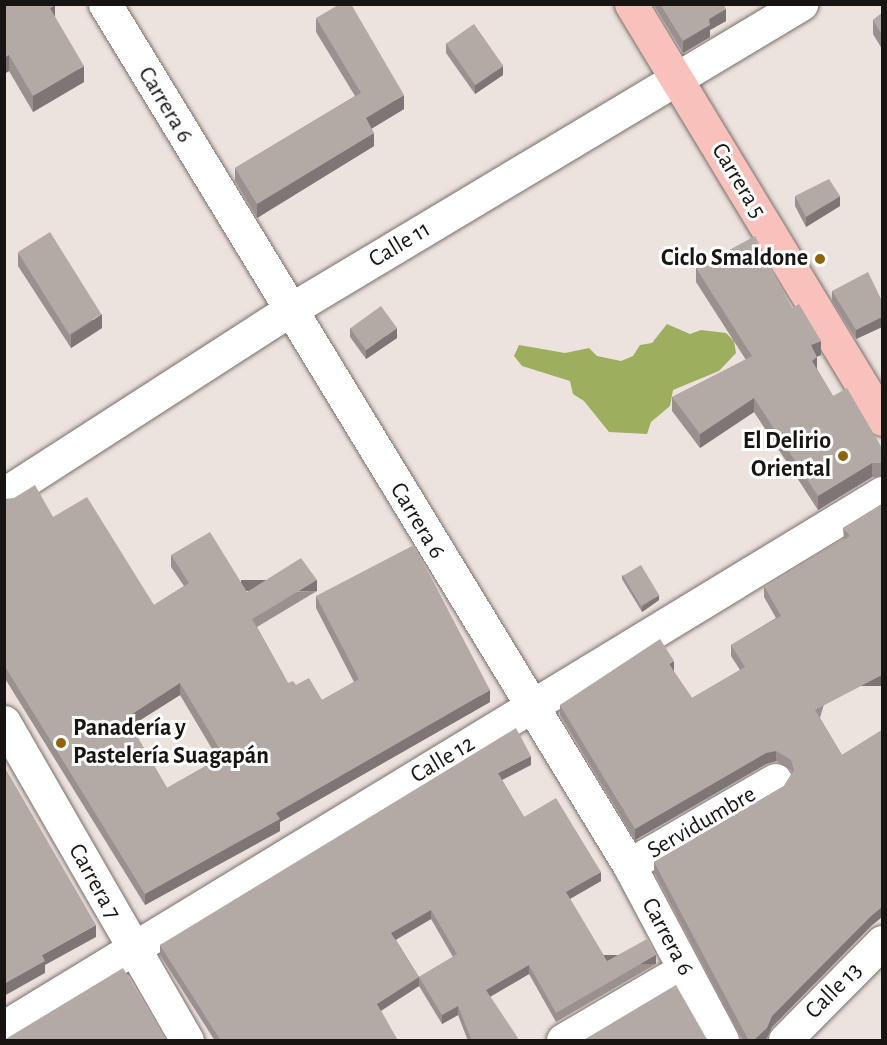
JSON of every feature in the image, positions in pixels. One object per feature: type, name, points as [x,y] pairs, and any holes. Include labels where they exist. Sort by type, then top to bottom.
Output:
[{"type":"main road","name":"Carrera 5","points":[[631,4],[882,419]]},
{"type":"street","name":"Carrera 6","points":[[105,4],[530,707],[629,865],[722,1041]]},
{"type":"street","name":"Calle 11","points":[[4,494],[290,310],[801,4]]},
{"type":"street","name":"Calle 12","points":[[4,1027],[882,493]]},
{"type":"street","name":"Carrera 7","points":[[4,722],[132,950],[187,1041]]},
{"type":"street","name":"Servidumbre","points":[[629,865],[774,780]]},
{"type":"street","name":"Calle 13","points":[[785,1041],[882,942]]},
{"type":"street","points":[[563,1041],[684,969]]},
{"type":"green space","points":[[667,324],[690,334],[701,330],[726,333],[734,341],[736,353],[719,371],[673,390],[670,406],[651,422],[647,434],[609,432],[584,401],[573,394],[570,381],[522,366],[514,356],[519,345],[565,353],[589,348],[597,356],[621,361],[633,356],[640,345],[652,343]]},
{"type":"building","points":[[4,4],[55,4],[50,8],[84,66],[33,96],[9,55],[4,58]]},
{"type":"building","points":[[340,4],[351,4],[404,95],[366,118],[374,133],[257,204],[235,168],[361,93],[316,18]]},
{"type":"building","points":[[660,4],[723,4],[726,9],[709,19],[710,25],[683,41]]},
{"type":"building","points":[[882,13],[882,35],[873,20]]},
{"type":"building","points":[[474,24],[503,66],[475,85],[446,44]]},
{"type":"building","points":[[829,179],[840,196],[806,217],[795,196]]},
{"type":"building","points":[[50,232],[101,314],[69,334],[18,252]]},
{"type":"building","points":[[755,236],[792,308],[799,304],[821,341],[811,345],[817,357],[812,361],[833,396],[847,388],[882,448],[882,463],[872,463],[818,496],[754,398],[700,434],[672,397],[752,356],[696,268]]},
{"type":"building","points":[[868,272],[882,301],[882,317],[856,330],[832,291]]},
{"type":"building","points":[[381,306],[397,328],[366,350],[350,328]]},
{"type":"building","points":[[35,485],[53,517],[87,497],[154,605],[189,583],[171,555],[210,532],[247,592],[301,558],[317,580],[252,619],[288,683],[293,681],[296,685],[309,678],[322,700],[359,679],[316,596],[414,545],[490,690],[276,813],[280,819],[145,894],[4,665],[4,499],[14,498]],"holes":[[[180,683],[224,756],[167,788],[126,718]]]},
{"type":"building","points":[[882,504],[882,675],[815,710],[842,755],[882,730],[882,907],[772,1016],[767,1028],[753,1041],[749,1041],[654,862],[784,786],[794,770],[791,760],[776,751],[766,753],[635,829],[560,705],[660,639],[674,661],[669,664],[692,698],[745,667],[731,645],[781,616],[764,586],[850,536],[843,528]]},
{"type":"building","points":[[641,565],[659,595],[641,606],[623,576]]},
{"type":"building","points":[[516,728],[531,756],[498,773],[524,817],[556,798],[601,872],[566,892],[607,961],[647,939],[656,955],[556,1013],[529,965],[486,990],[518,1038],[515,1041],[472,1041],[458,1006],[442,1015],[419,977],[377,1004],[398,1041],[221,1041],[160,945]],"holes":[[[431,910],[457,954],[419,977],[391,933]]]},
{"type":"building","points":[[4,766],[96,925],[42,955],[45,961],[4,984]]},
{"type":"building","points":[[123,968],[167,1041],[4,1041],[4,1040]]},
{"type":"building","points":[[676,985],[708,1041],[582,1041]]},
{"type":"place","name":"Ciclo Smaldone","points":[[820,259]]},
{"type":"place","name":"El Delirio Oriental","points":[[843,456]]},
{"type":"place","name":"Panadería y Pastelería Suagapán","points":[[61,743]]}]
